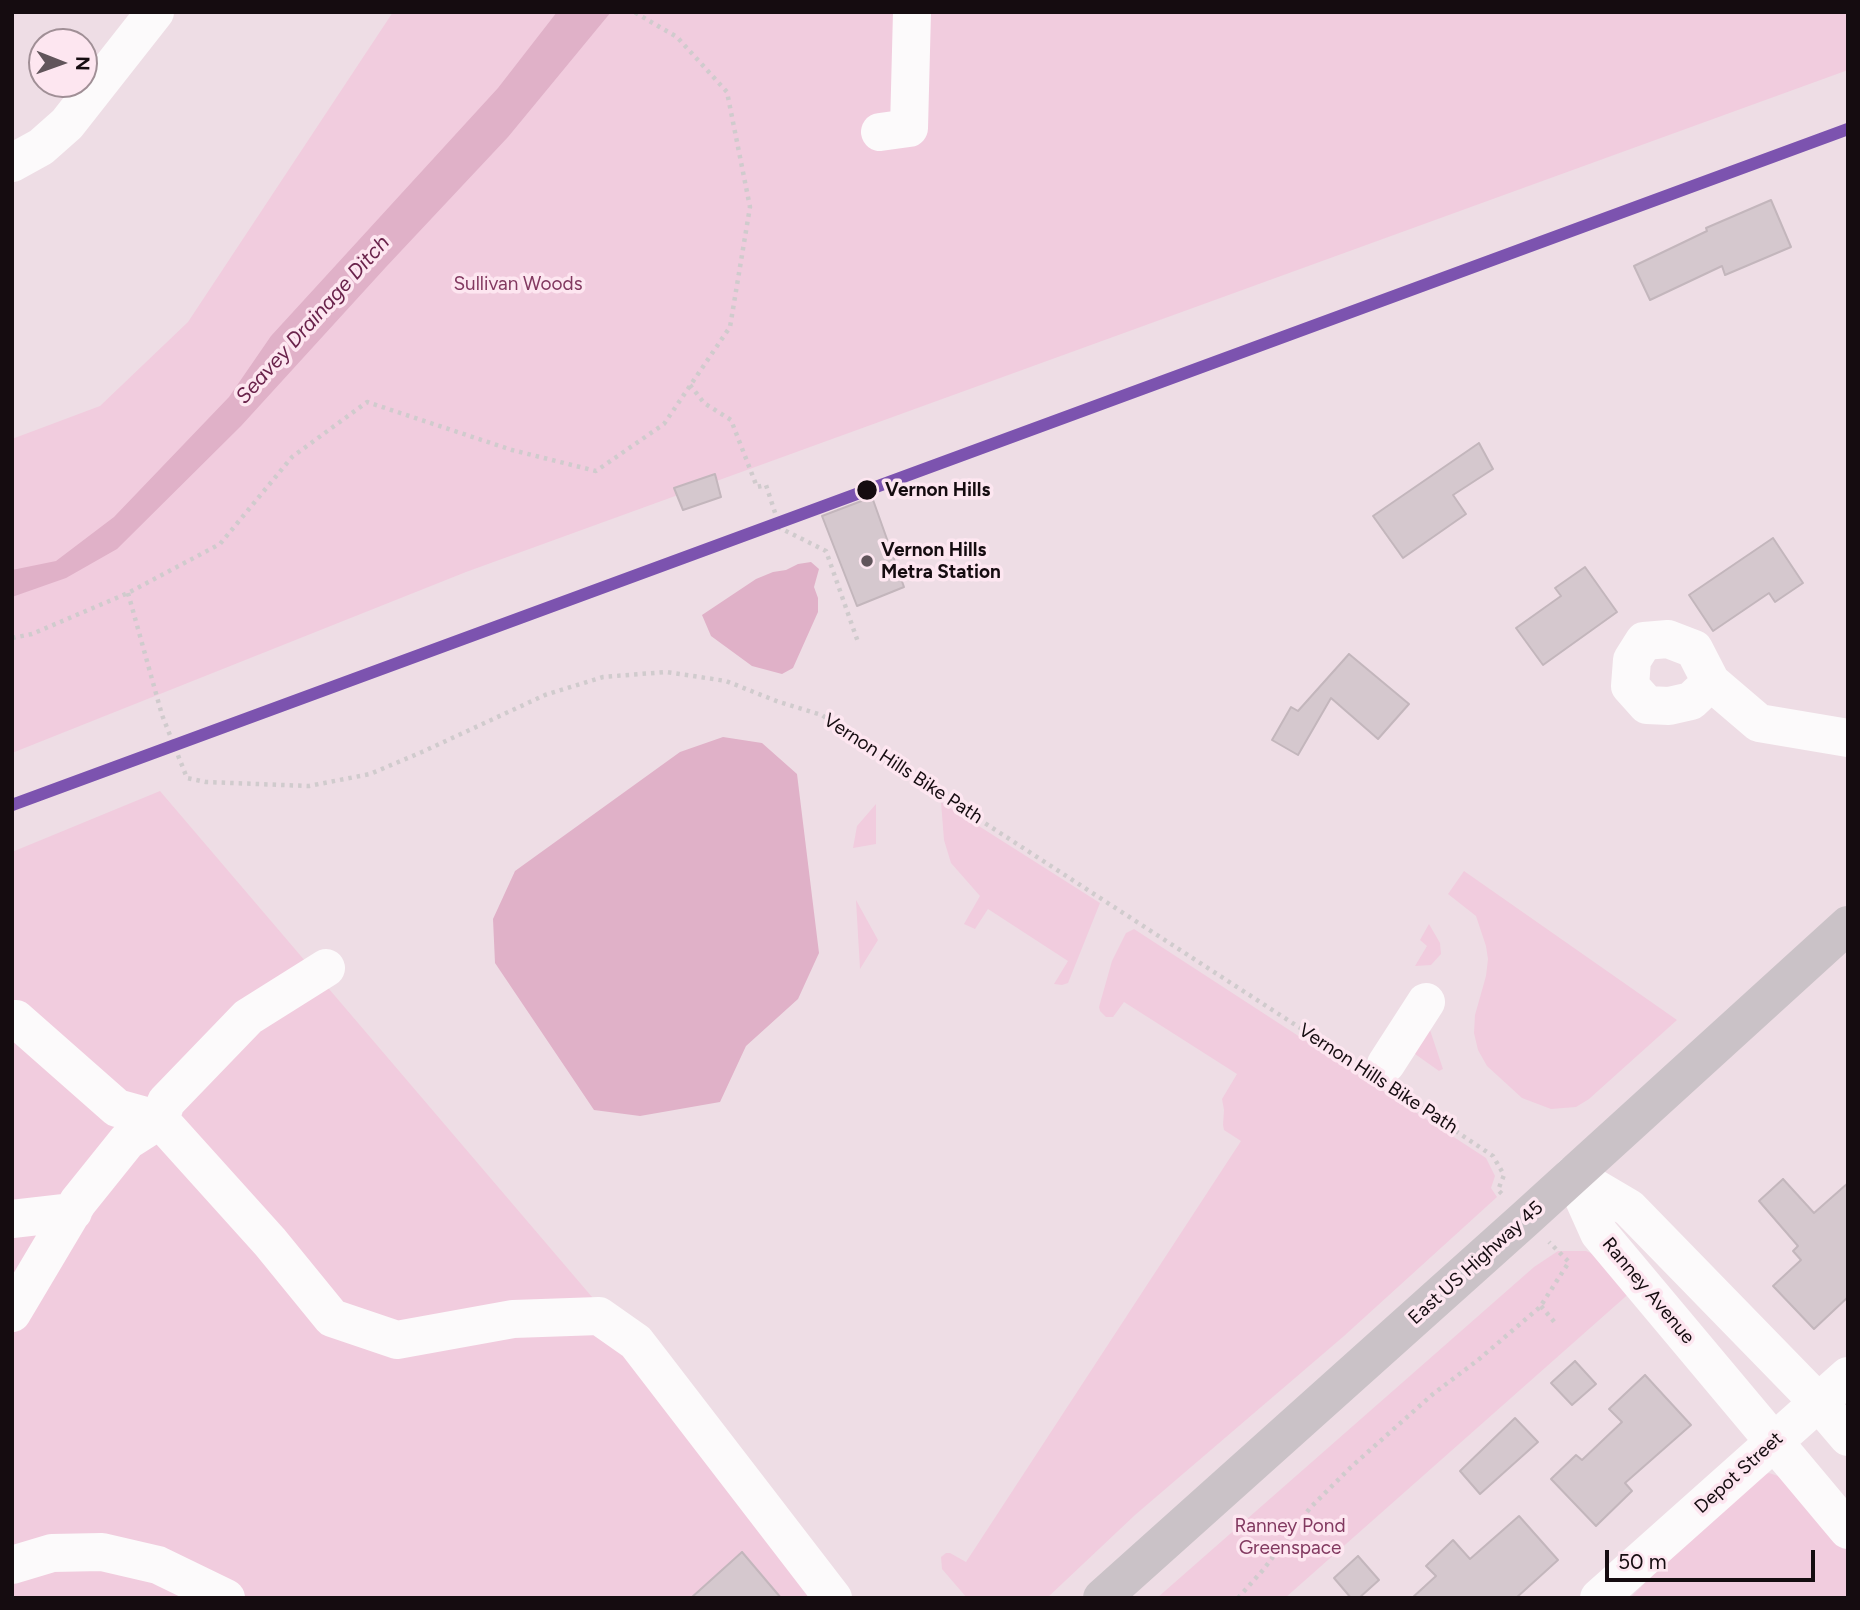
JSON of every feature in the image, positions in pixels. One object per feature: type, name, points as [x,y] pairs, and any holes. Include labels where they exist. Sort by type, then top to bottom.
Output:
[{"type":"main road","name":"East US Highway 45","points":[[1102,1598],[1848,925]]},
{"type":"street","points":[[12,163],[41,147],[67,124],[155,12]]},
{"type":"street","points":[[880,132],[909,128],[912,12]]},
{"type":"street","points":[[1711,682],[1759,723],[1848,738]]},
{"type":"street","points":[[12,1313],[73,1212],[127,1141],[160,1119],[166,1102],[247,1017],[326,968]]},
{"type":"street","points":[[1381,1074],[1426,1002]]},
{"type":"street","points":[[16,1019],[117,1108],[160,1119],[270,1242],[332,1318],[397,1340],[513,1319],[599,1316],[636,1342],[833,1598]]},
{"type":"street","name":"Ranney Avenue","points":[[1573,1175],[1629,1208],[1819,1403],[1848,1437]]},
{"type":"street","name":"Ranney Avenue","points":[[1573,1175],[1599,1233],[1848,1530]]},
{"type":"street","points":[[12,1219],[73,1212]]},
{"type":"street","name":"Depot Street","points":[[1599,1598],[1848,1376]]},
{"type":"street","points":[[12,1565],[52,1553],[102,1552],[158,1565],[226,1598]]},
{"type":"path","points":[[12,638],[32,634],[128,593],[220,544],[292,457],[366,402],[512,450],[596,471],[664,424],[730,327],[750,207],[727,92],[677,37],[634,12]]},
{"type":"path","points":[[690,385],[704,403],[731,420],[757,487],[766,485],[780,528],[826,551],[858,642]]},
{"type":"path","name":"Vernon Hills Bike Path","points":[[128,593],[162,715],[187,778],[206,782],[309,786],[370,774],[545,695],[603,677],[666,672],[726,681],[779,702],[822,715],[896,770],[934,790],[1381,1074],[1493,1156],[1504,1175],[1499,1190]]},
{"type":"path","points":[[1238,1598],[1310,1508],[1351,1467],[1433,1394],[1541,1306],[1569,1262]]},
{"type":"path","points":[[1541,1306],[1556,1324]]},
{"type":"green space","name":"Sullivan Woods","points":[[393,12],[1848,12],[1848,70],[466,572],[12,753],[12,439],[100,406],[188,322]]},
{"type":"green space","points":[[160,791],[849,1598],[12,1598],[12,852]]},
{"type":"green space","points":[[941,802],[1100,903],[1068,983],[1054,984],[1068,961],[988,909],[975,929],[964,924],[980,896],[951,863],[944,840]]},
{"type":"green space","points":[[876,804],[876,844],[853,848],[857,826]]},
{"type":"green space","points":[[1464,871],[1677,1020],[1589,1099],[1576,1107],[1551,1109],[1522,1098],[1487,1066],[1478,1050],[1474,1033],[1475,1015],[1486,976],[1486,946],[1476,916],[1448,894]]},
{"type":"green space","points":[[856,900],[878,940],[860,969]]},
{"type":"green space","points":[[1429,924],[1440,943],[1441,954],[1431,965],[1415,966],[1427,946],[1420,940]]},
{"type":"green space","points":[[1134,929],[1486,1158],[1495,1176],[1491,1188],[1497,1197],[1344,1336],[1135,1515],[1047,1598],[967,1598],[942,1569],[941,1557],[950,1553],[966,1562],[1241,1141],[1224,1130],[1223,1125],[1222,1099],[1237,1074],[1124,1002],[1113,1017],[1106,1017],[1100,1011],[1112,961],[1126,933]]},
{"type":"green space","points":[[1428,1024],[1443,1069],[1439,1071],[1408,1049]]},
{"type":"green space","name":"Ranney Pond Greenspace","points":[[1558,1251],[1586,1251],[1610,1261],[1633,1290],[1285,1598],[1157,1598],[1534,1267]]},
{"type":"green space","points":[[1769,1473],[1793,1481],[1848,1544],[1848,1598],[1630,1598],[1747,1480]]},
{"type":"water","name":"Seavey Drainage Ditch","points":[[557,12],[611,12],[508,137],[241,426],[117,549],[66,578],[12,597],[12,570],[56,561],[114,517],[229,397],[271,336],[498,88]]},
{"type":"water","points":[[811,562],[819,569],[814,587],[818,598],[818,612],[793,668],[782,674],[752,666],[711,636],[702,615],[756,579]]},
{"type":"water","points":[[723,737],[762,743],[797,774],[819,953],[798,999],[746,1046],[720,1102],[640,1116],[594,1110],[495,963],[493,919],[515,871],[680,752]]},
{"type":"building","points":[[1771,200],[1791,247],[1725,275],[1722,266],[1650,300],[1634,266],[1707,231],[1706,228]]},
{"type":"building","points":[[1479,443],[1493,469],[1453,495],[1466,514],[1403,558],[1373,516]]},
{"type":"building","points":[[715,474],[721,497],[683,510],[674,488]]},
{"type":"building","name":"Vernon Hills Metra Station","points":[[872,497],[904,587],[857,606],[822,516]]},
{"type":"building","points":[[1773,538],[1803,583],[1775,602],[1769,593],[1713,631],[1689,595]]},
{"type":"building","points":[[1585,567],[1617,612],[1543,665],[1516,628],[1561,596],[1555,588]]},
{"type":"building","points":[[1349,654],[1409,704],[1378,739],[1331,698],[1298,755],[1272,740],[1291,707],[1298,711]]},
{"type":"building","points":[[1783,1179],[1814,1213],[1848,1183],[1848,1297],[1814,1329],[1773,1286],[1801,1260],[1793,1251],[1798,1246],[1759,1201]]},
{"type":"building","points":[[1575,1361],[1596,1384],[1572,1405],[1551,1383]]},
{"type":"building","points":[[1645,1375],[1691,1425],[1625,1483],[1632,1491],[1596,1526],[1551,1479],[1576,1455],[1582,1460],[1622,1422],[1609,1409]]},
{"type":"building","points":[[1515,1418],[1538,1442],[1480,1494],[1460,1471]]},
{"type":"building","points":[[1519,1516],[1558,1560],[1516,1598],[1412,1598],[1436,1576],[1426,1566],[1453,1540],[1470,1559]]},
{"type":"building","points":[[742,1552],[781,1598],[691,1598]]},
{"type":"building","points":[[1358,1556],[1379,1580],[1359,1598],[1351,1598],[1334,1578]]},
{"type":"transit line","points":[[12,805],[1848,129]]},
{"type":"place","name":"Vernon Hills","points":[[867,490]]},
{"type":"place","name":"Vernon Hills Metra Station","points":[[867,561]]}]
